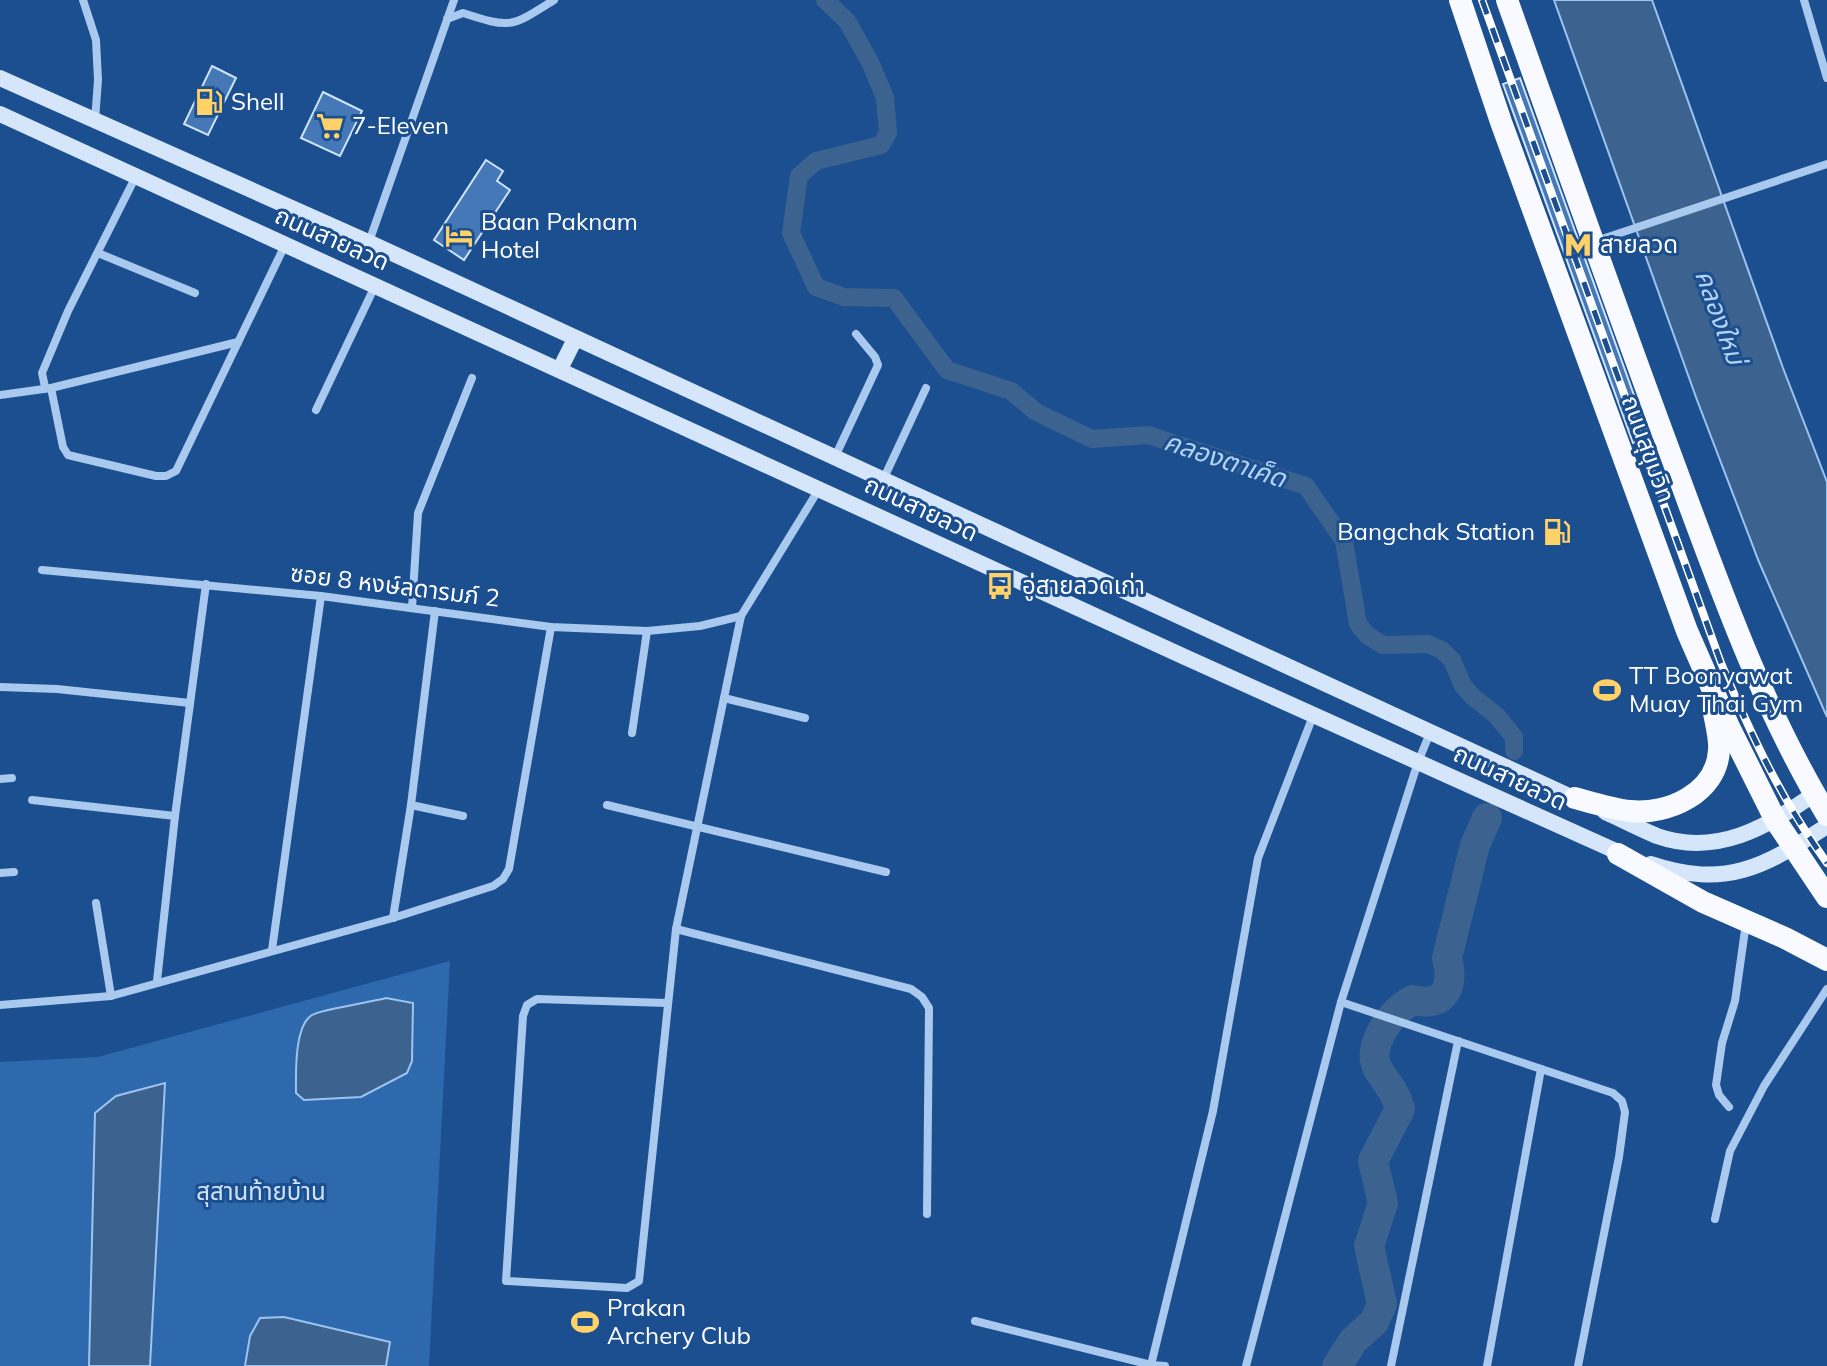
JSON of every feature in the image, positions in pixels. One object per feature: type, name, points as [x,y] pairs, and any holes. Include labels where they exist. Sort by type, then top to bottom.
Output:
[{"type":"highway","name":"ถนนสุขุมวิท","points":[[1460,0],[1665,577],[1704,671],[1776,821],[1827,897]]},
{"type":"highway","name":"ถนนสุขุมวิท","points":[[1507,0],[1592,242],[1746,653],[1778,726],[1827,815]]},
{"type":"highway","points":[[1575,798],[1630,811],[1659,811],[1683,801],[1702,788],[1712,774],[1720,751],[1704,671]]},
{"type":"highway","points":[[1618,854],[1703,902],[1827,960]]},
{"type":"main road","name":"ถนนสายลวด","points":[[0,78],[368,242],[1659,837],[1699,845],[1743,836],[1776,821],[1814,794]]},
{"type":"main road","name":"ถนนสายลวด","points":[[0,114],[1618,854],[1677,873],[1718,876],[1754,867],[1793,848],[1827,826]]},
{"type":"main road","points":[[560,369],[575,339]]},
{"type":"street","points":[[83,0],[96,40],[98,80],[95,120]]},
{"type":"street","points":[[368,242],[454,0]]},
{"type":"street","points":[[447,19],[463,13],[510,25],[554,0]]},
{"type":"street","points":[[1804,0],[1827,78]]},
{"type":"street","points":[[1592,242],[1827,164]]},
{"type":"street","points":[[136,176],[68,311],[42,373],[68,455],[166,476],[176,471],[285,245]]},
{"type":"street","points":[[98,253],[195,293]]},
{"type":"street","points":[[316,410],[375,286]]},
{"type":"street","points":[[834,459],[878,365],[856,334]]},
{"type":"street","points":[[0,395],[48,388],[238,342]]},
{"type":"street","points":[[412,608],[418,513],[472,378]]},
{"type":"street","points":[[883,481],[926,388]]},
{"type":"street","points":[[667,1003],[537,999],[527,1005],[523,1016],[506,1281],[627,1288],[639,1281],[676,929],[741,616],[819,488]]},
{"type":"street","name":"ซอย 8 หงษ์ลดารมภ์ 2","points":[[42,570],[321,596],[551,627],[647,631],[700,626],[741,616]]},
{"type":"street","points":[[157,981],[206,584]]},
{"type":"street","points":[[272,950],[321,596]]},
{"type":"street","points":[[393,918],[411,805],[435,611]]},
{"type":"street","points":[[0,1005],[111,996],[393,918],[493,886],[503,879],[509,869],[551,627]]},
{"type":"street","points":[[632,733],[647,631]]},
{"type":"street","points":[[0,687],[57,689],[190,703]]},
{"type":"street","points":[[724,698],[805,718]]},
{"type":"street","points":[[1151,1365],[1213,1111],[1258,858],[1313,716]]},
{"type":"street","points":[[1246,1366],[1341,1002],[1430,733]]},
{"type":"street","points":[[0,779],[12,778]]},
{"type":"street","points":[[32,800],[175,816]]},
{"type":"street","points":[[411,805],[463,816]]},
{"type":"street","points":[[607,805],[886,872]]},
{"type":"street","points":[[0,873],[14,872]]},
{"type":"street","points":[[96,903],[111,996]]},
{"type":"street","points":[[1729,1107],[1719,1095],[1716,1085],[1722,1043],[1735,1001],[1747,921]]},
{"type":"street","points":[[676,929],[911,989],[922,997],[929,1008],[927,1214]]},
{"type":"street","points":[[1715,1219],[1730,1151],[1764,1086],[1827,989]]},
{"type":"street","points":[[1341,1002],[1613,1093],[1622,1101],[1625,1112],[1619,1157],[1578,1366]]},
{"type":"street","points":[[1391,1366],[1458,1041]]},
{"type":"street","points":[[1487,1366],[1541,1069]]},
{"type":"street","points":[[975,1321],[1165,1366]]},
{"type":"green space","name":"สุสานท้ายบ้าน","points":[[450,961],[429,1366],[0,1366],[0,1062],[98,1057]]},
{"type":"water","name":"คลองใหม่","points":[[1554,0],[1652,0],[1783,368],[1827,482],[1827,717],[1759,562],[1697,400]]},
{"type":"water","points":[[386,998],[413,1003],[412,1061],[407,1073],[361,1097],[304,1100],[296,1093],[296,1074],[299,1040],[306,1021],[317,1013]]},
{"type":"water","points":[[165,1083],[150,1366],[89,1366],[95,1113],[116,1096]]},
{"type":"water","points":[[284,1317],[390,1342],[386,1366],[245,1366],[250,1336],[260,1318]]},
{"type":"building","points":[[212,66],[236,78],[208,135],[184,124]]},
{"type":"building","points":[[1520,78],[1649,437],[1633,443],[1503,84]]},
{"type":"building","points":[[323,92],[362,111],[340,156],[301,138]]},
{"type":"building","points":[[486,160],[503,171],[497,181],[510,190],[464,260],[434,240]]},
{"type":"waterway","name":"คลองตาเค็ด","points":[[825,0],[847,21],[871,64],[885,98],[888,133],[881,145],[816,161],[799,176],[791,233],[816,287],[844,297],[894,298],[947,370],[1011,391],[1036,412],[1092,439],[1148,435],[1306,486],[1344,541],[1358,624],[1367,635],[1383,645],[1428,644],[1442,650],[1452,660],[1463,686],[1496,715],[1514,737],[1514,751]]},
{"type":"waterway","name":"คลองตาเค็ด","points":[[1337,1366],[1353,1341],[1374,1322],[1382,1304],[1369,1246],[1383,1203],[1373,1161],[1400,1109],[1375,1060],[1378,1039],[1397,1011],[1413,1000],[1424,1002],[1440,998],[1448,986],[1447,958],[1475,845],[1487,818]]},
{"type":"railway","points":[[1482,0],[1721,663],[1768,766],[1827,863]]},
{"type":"place","name":"Shell","points":[[209,102]]},
{"type":"place","name":"7-Eleven","points":[[330,126]]},
{"type":"place","name":"Baan Paknam Hotel","points":[[459,236]]},
{"type":"place","name":"สายลวด","points":[[1578,245]]},
{"type":"place","name":"Bangchak Station","points":[[1557,532]]},
{"type":"place","name":"อู่สายลวดเก่า","points":[[1000,586]]},
{"type":"place","name":"TT Boonyawat Muay Thai Gym","points":[[1607,690]]},
{"type":"place","name":"Prakan Archery Club","points":[[585,1322]]}]
